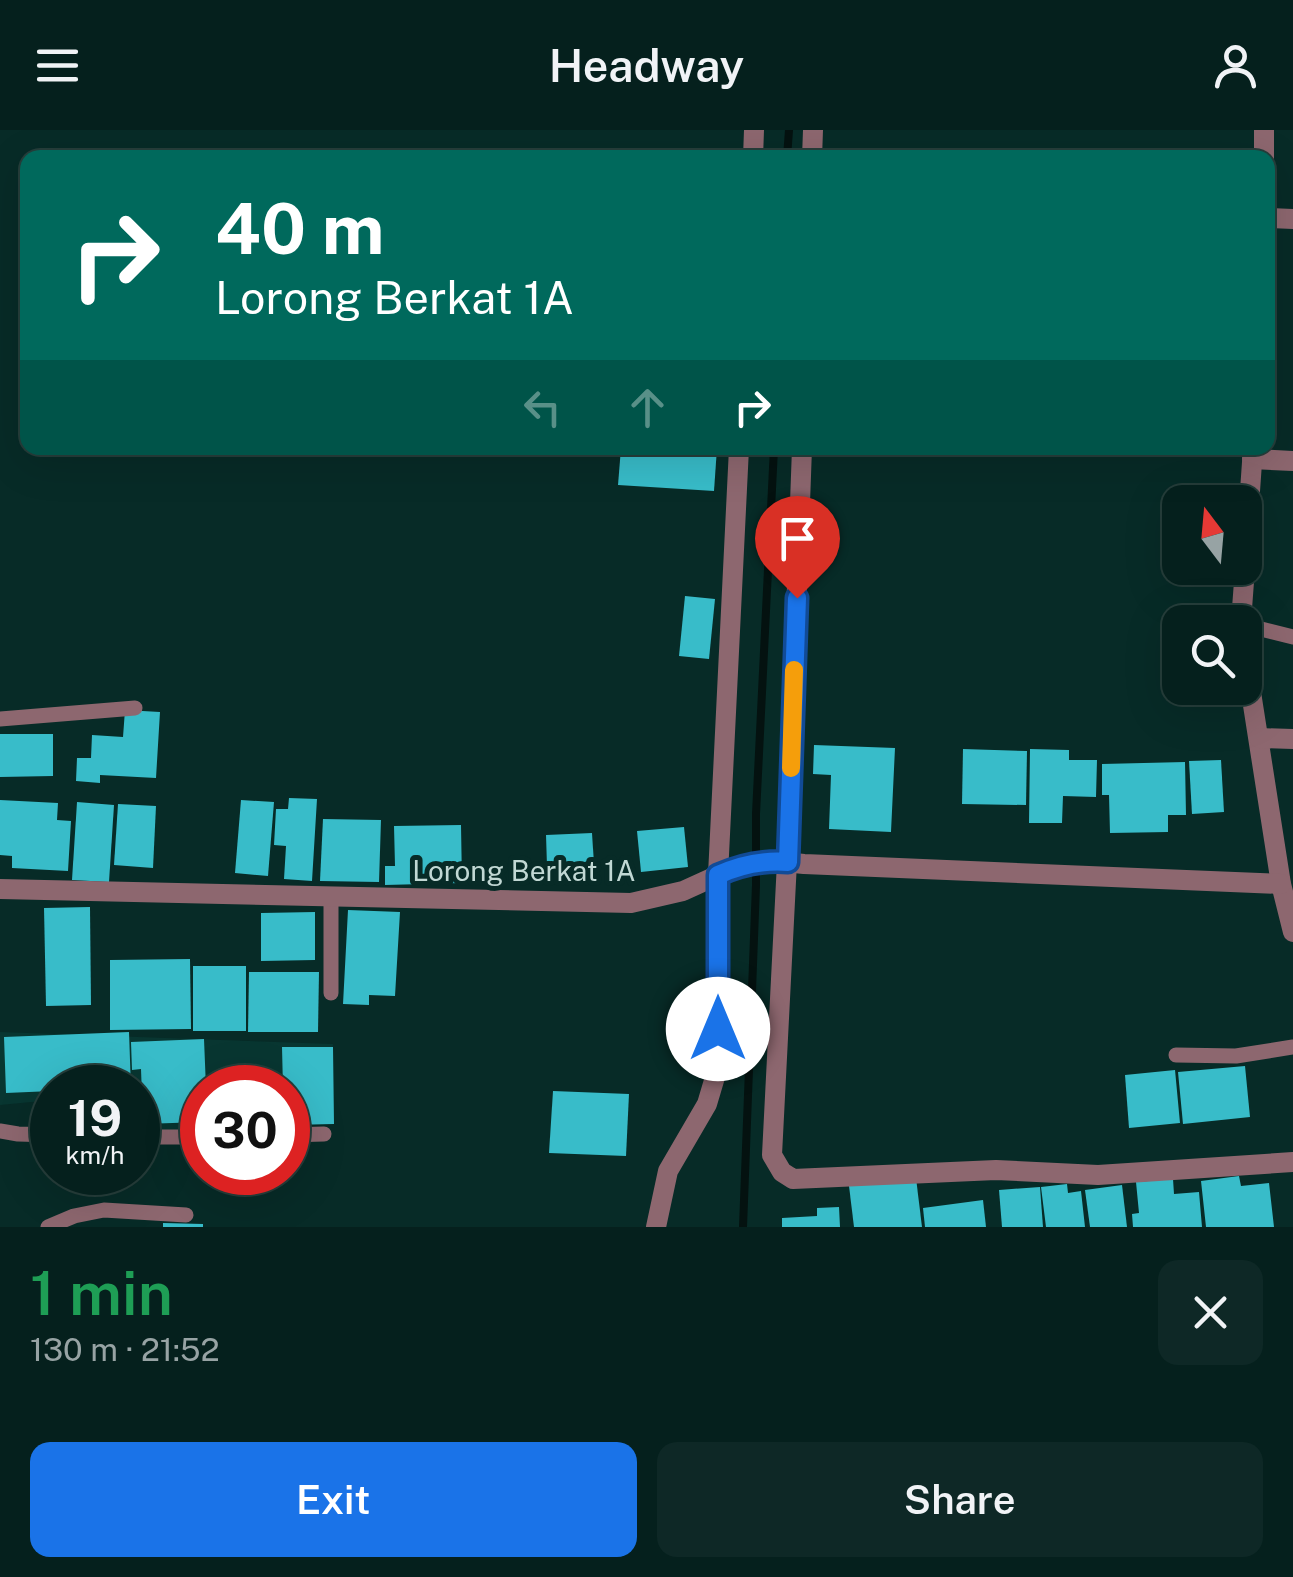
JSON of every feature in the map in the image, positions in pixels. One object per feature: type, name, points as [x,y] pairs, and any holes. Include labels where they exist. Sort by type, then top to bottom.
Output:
[{"type":"street","points":[[656,1227],[668,1171],[707,1104],[718,1067],[718,875],[739,455]]},
{"type":"street","points":[[802,455],[781,862],[772,1155],[782,1172],[793,1179],[996,1170],[1098,1174],[1293,1162]]},
{"type":"street","points":[[1250,485],[1252,455]]},
{"type":"street","points":[[1262,455],[1293,461]]},
{"type":"street","points":[[1254,705],[1281,884],[1293,932]]},
{"type":"street","points":[[1259,738],[1293,739]]},
{"type":"street","name":"Lorong Berkat 1A","points":[[0,888],[631,903],[683,891],[738,866],[781,862],[1281,884]]},
{"type":"lane","points":[[1262,629],[1293,637]]},
{"type":"lane","points":[[0,719],[136,708]]},
{"type":"lane","points":[[331,896],[331,993]]},
{"type":"lane","points":[[1176,1055],[1236,1056],[1293,1047]]},
{"type":"lane","points":[[0,1131],[30,1134]]},
{"type":"lane","points":[[310,1134],[324,1134]]},
{"type":"lane","points":[[48,1227],[104,1210],[186,1215]]},
{"type":"shaded area","points":[[0,1032],[333,1044],[329,1124],[310,1125],[310,1065],[180,1065],[180,1130],[160,1131],[160,1065],[30,1065],[30,1102],[0,1105]]},
{"type":"building","points":[[620,455],[717,455],[714,491],[618,485]]},
{"type":"building","points":[[685,596],[715,599],[709,659],[679,656]]},
{"type":"building","points":[[125,710],[160,712],[156,778],[100,775],[100,783],[76,781],[77,758],[91,758],[92,735],[123,737]]},
{"type":"building","points":[[0,734],[53,734],[53,776],[0,777]]},
{"type":"building","points":[[814,745],[895,748],[891,832],[829,829],[831,775],[813,774]]},
{"type":"building","points":[[963,749],[1027,751],[1026,805],[962,804]]},
{"type":"building","points":[[1030,749],[1069,750],[1069,760],[1097,760],[1096,797],[1063,796],[1062,823],[1029,823]]},
{"type":"building","points":[[1221,760],[1224,812],[1192,814],[1189,761]]},
{"type":"building","points":[[1185,762],[1186,815],[1168,815],[1168,832],[1110,833],[1109,795],[1102,795],[1102,764]]},
{"type":"building","points":[[289,798],[317,799],[312,881],[284,879],[286,846],[274,845],[276,809],[288,809]]},
{"type":"building","points":[[0,800],[58,803],[57,820],[71,821],[68,871],[12,868],[12,856],[0,855]]},
{"type":"building","points":[[241,800],[274,802],[268,876],[235,873]]},
{"type":"building","points":[[77,802],[114,805],[109,882],[72,880]]},
{"type":"building","points":[[118,804],[156,806],[153,868],[114,865]]},
{"type":"building","points":[[323,819],[381,820],[379,882],[320,881]]},
{"type":"building","points":[[461,825],[462,883],[385,885],[385,866],[395,866],[394,826]]},
{"type":"building","points":[[684,827],[688,867],[641,872],[637,831]]},
{"type":"building","points":[[592,833],[594,864],[547,867],[546,835]]},
{"type":"building","points":[[90,907],[91,1005],[46,1006],[44,908]]},
{"type":"building","points":[[348,910],[400,912],[395,996],[369,995],[369,1005],[343,1004]]},
{"type":"building","points":[[315,912],[315,960],[261,961],[261,913]]},
{"type":"building","points":[[190,959],[191,1029],[110,1030],[110,960]]},
{"type":"building","points":[[193,966],[246,966],[246,1031],[193,1031]]},
{"type":"building","points":[[249,972],[319,972],[318,1032],[248,1032]]},
{"type":"building","points":[[129,1032],[130,1065],[30,1065],[30,1092],[6,1093],[4,1037]]},
{"type":"building","points":[[204,1039],[205,1065],[180,1065],[180,1123],[160,1123],[160,1065],[132,1065],[131,1042]]},
{"type":"building","points":[[282,1047],[333,1047],[334,1124],[310,1125],[310,1065],[282,1065]]},
{"type":"building","points":[[1245,1066],[1250,1117],[1183,1124],[1178,1072]]},
{"type":"building","points":[[1175,1070],[1180,1123],[1129,1128],[1125,1075]]},
{"type":"building","points":[[553,1091],[629,1094],[626,1156],[549,1153]]},
{"type":"building","points":[[1239,1176],[1241,1186],[1269,1183],[1274,1227],[1206,1227],[1201,1181]]},
{"type":"building","points":[[916,1178],[922,1227],[854,1227],[849,1186]]},
{"type":"building","points":[[1173,1179],[1174,1194],[1199,1192],[1202,1227],[1133,1227],[1132,1214],[1139,1213],[1136,1182]]},
{"type":"building","points":[[1067,1184],[1068,1193],[1081,1191],[1085,1227],[1046,1227],[1041,1187]]},
{"type":"building","points":[[1122,1185],[1127,1227],[1090,1227],[1085,1190]]},
{"type":"building","points":[[1040,1187],[1043,1227],[1002,1227],[999,1190]]},
{"type":"building","points":[[983,1200],[986,1227],[925,1227],[923,1208]]},
{"type":"building","points":[[839,1207],[840,1227],[782,1227],[782,1218],[817,1216],[817,1208]]},
{"type":"building","points":[[163,1223],[203,1224],[203,1227],[163,1227]]},
{"type":"waterway","points":[[788,150],[789,130]]},
{"type":"waterway","points":[[743,1227],[756,814],[774,455]]},
{"type":"slow traffic","points":[[791,768],[794,670]]},
{"type":"route","points":[[718,1029],[718,875],[738,866],[788,862],[797,598]]}]
